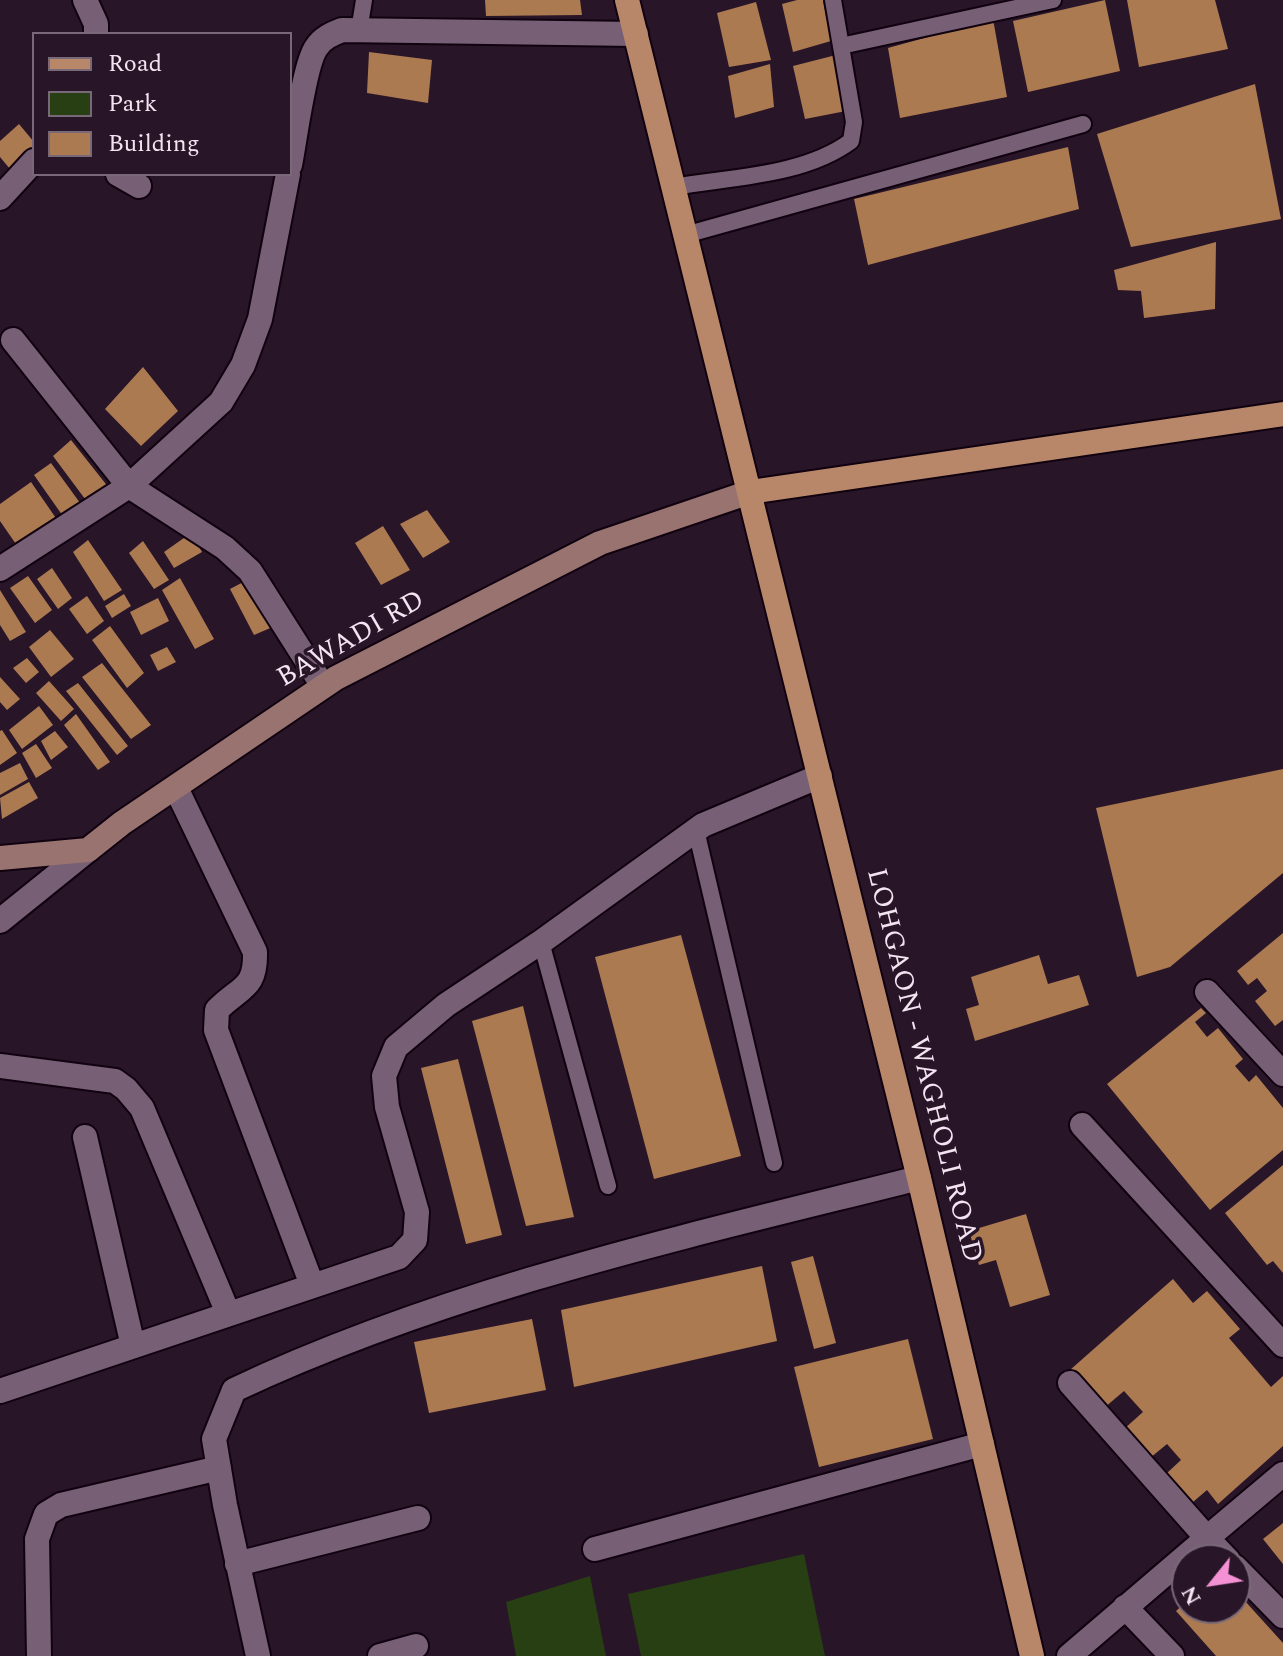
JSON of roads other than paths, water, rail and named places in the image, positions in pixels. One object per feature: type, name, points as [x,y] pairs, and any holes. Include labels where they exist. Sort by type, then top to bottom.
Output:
[{"type":"main road","name":"LOHGAON - WAGHOLI ROAD","points":[[627,0],[919,1178],[1032,1656]]},
{"type":"main road","points":[[750,492],[1283,414]]},
{"type":"street","points":[[85,0],[96,24],[96,32]]},
{"type":"street","points":[[292,154],[308,70],[316,48],[328,36],[342,30],[636,34]]},
{"type":"street","points":[[0,198],[32,163]]},
{"type":"street","points":[[122,176],[139,186]]},
{"type":"street","points":[[0,569],[129,486],[221,402],[243,365],[260,319],[288,176]]},
{"type":"street","points":[[13,340],[129,486],[225,548],[250,571],[323,686]]},
{"type":"street","name":"BAWADI RD","points":[[88,850],[122,823],[323,686],[600,543],[750,492]]},
{"type":"street","points":[[0,1391],[399,1257],[415,1240],[417,1212],[387,1107],[384,1076],[396,1047],[446,1005],[541,942],[696,830],[820,776]]},
{"type":"street","points":[[176,788],[255,952],[255,971],[248,984],[217,1010],[216,1030],[312,1285]]},
{"type":"street","points":[[0,858],[88,850]]},
{"type":"street","points":[[0,921],[88,850]]},
{"type":"street","points":[[1207,992],[1283,1074]]},
{"type":"street","points":[[0,1066],[115,1081],[126,1089],[142,1108],[228,1313]]},
{"type":"street","points":[[1082,1125],[1283,1345]]},
{"type":"street","points":[[85,1137],[133,1346]]},
{"type":"street","points":[[258,1656],[214,1439],[234,1390],[376,1329],[622,1253],[919,1178]]},
{"type":"street","points":[[1070,1383],[1213,1544]]},
{"type":"street","points":[[595,1549],[982,1444]]},
{"type":"street","points":[[39,1656],[37,1539],[46,1514],[61,1505],[219,1468]]},
{"type":"street","points":[[1069,1656],[1283,1474]]},
{"type":"street","points":[[237,1564],[418,1518]]},
{"type":"street","points":[[1251,1583],[1283,1616]]},
{"type":"street","points":[[1125,1607],[1172,1656]]},
{"type":"street","points":[[380,1656],[416,1646]]},
{"type":"lane","points":[[359,31],[364,0]]},
{"type":"lane","points":[[674,187],[803,165],[832,155],[851,141],[854,122],[833,0]]},
{"type":"lane","points":[[841,46],[1053,0]]},
{"type":"lane","points":[[685,235],[1083,124]]},
{"type":"lane","points":[[696,830],[774,1163]]},
{"type":"lane","points":[[541,942],[608,1186]]}]
